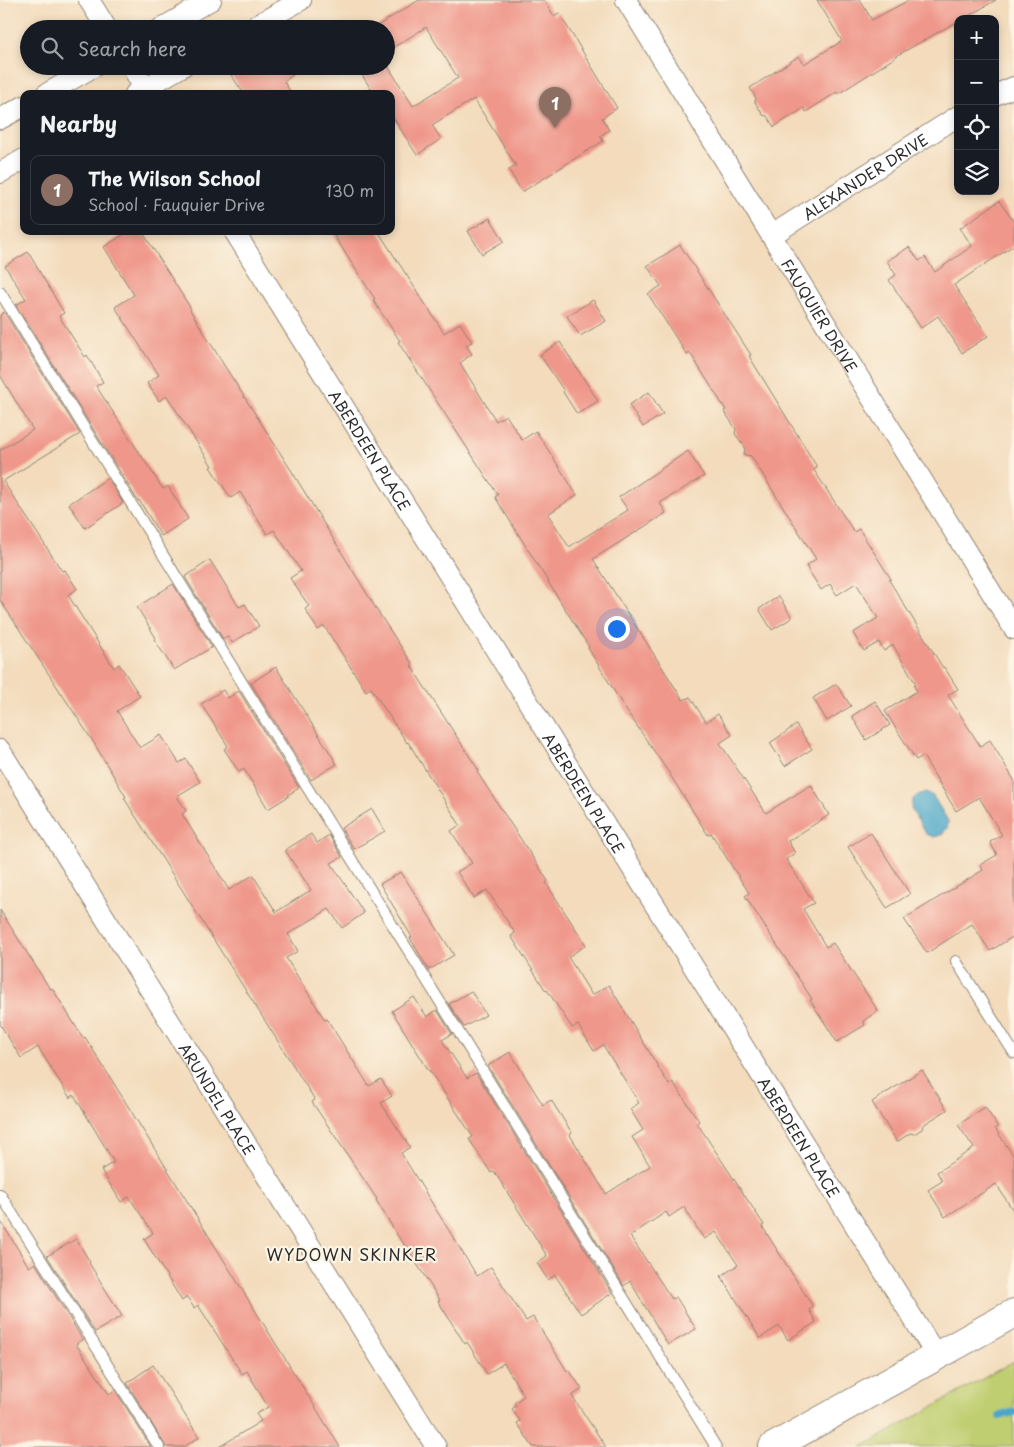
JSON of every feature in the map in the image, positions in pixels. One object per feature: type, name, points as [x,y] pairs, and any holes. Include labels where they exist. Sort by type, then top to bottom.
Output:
[{"type":"main road","points":[[773,1447],[1014,1313]]},
{"type":"street","points":[[89,0],[101,20]]},
{"type":"street","points":[[176,20],[211,0]]},
{"type":"street","points":[[266,20],[301,0]]},
{"type":"street","name":"FAUQUIER DRIVE","points":[[626,0],[1014,629]]},
{"type":"street","points":[[53,90],[79,75]]},
{"type":"street","points":[[135,75],[141,90]]},
{"type":"street","points":[[145,90],[169,75]]},
{"type":"street","points":[[999,93],[1014,87]]},
{"type":"street","points":[[0,119],[20,108]]},
{"type":"street","name":"ALEXANDER DRIVE","points":[[772,235],[954,119]]},
{"type":"street","points":[[0,173],[20,161]]},
{"type":"street","name":"ABERDEEN PLACE","points":[[236,235],[936,1355]]},
{"type":"street","name":"ARUNDEL PLACE","points":[[0,750],[436,1447]]},
{"type":"lane","points":[[0,292],[716,1447]]},
{"type":"lane","points":[[956,961],[1014,1053]]},
{"type":"lane","points":[[0,1194],[160,1447]]},
{"type":"green space","points":[[1014,1361],[1014,1447],[862,1447]]},
{"type":"water","points":[[925,792],[933,796],[948,821],[947,829],[941,835],[934,837],[926,834],[911,809],[912,800]]},
{"type":"building","points":[[419,0],[544,0],[554,16],[559,13],[617,108],[602,118],[609,130],[600,136],[603,141],[522,192],[509,170],[516,166],[474,99],[432,125],[441,139],[417,155],[395,120],[395,90],[371,90],[362,75],[394,75],[413,106],[458,78],[426,27],[395,46],[395,20],[387,20]]},
{"type":"building","points":[[817,0],[860,0],[872,20],[909,0],[996,0],[970,15],[954,15],[954,23],[896,56],[838,94],[837,92],[806,112],[804,108],[774,127],[755,102],[756,98],[750,88],[799,56],[804,64],[842,41]]},
{"type":"building","points":[[231,75],[292,75],[284,82],[289,90],[241,90]]},
{"type":"building","points":[[999,201],[1014,222],[1014,245],[954,285],[988,336],[962,353],[938,316],[921,328],[889,280],[896,275],[887,261],[909,247],[919,261],[925,257],[935,272],[972,246],[960,228]]},
{"type":"building","points":[[490,218],[504,241],[482,254],[468,231]]},
{"type":"building","points":[[123,235],[145,235],[222,362],[413,665],[411,666],[479,771],[477,772],[548,881],[546,883],[586,945],[568,957],[592,995],[609,985],[669,1085],[673,1082],[699,1121],[697,1123],[764,1225],[762,1226],[813,1307],[809,1310],[816,1322],[788,1340],[779,1326],[760,1338],[721,1276],[738,1265],[716,1232],[704,1239],[684,1207],[669,1217],[666,1212],[630,1236],[672,1299],[676,1297],[696,1329],[668,1345],[630,1281],[624,1286],[488,1066],[510,1052],[543,1105],[551,1100],[606,1194],[650,1166],[632,1137],[643,1130],[630,1109],[639,1103],[603,1045],[594,1051],[578,1025],[572,1028],[511,936],[515,933],[487,890],[474,898],[457,872],[472,863],[451,831],[460,825],[408,742],[371,688],[366,691],[324,626],[318,630],[305,609],[309,606],[290,578],[301,571],[274,530],[267,534],[240,492],[231,498],[167,396],[159,401],[147,383],[159,375],[115,307],[134,295],[104,247]]},
{"type":"building","points":[[334,235],[381,235],[444,333],[460,323],[472,342],[466,345],[472,354],[460,363],[496,421],[506,415],[522,440],[536,431],[577,495],[548,514],[569,547],[628,510],[619,497],[688,451],[704,476],[660,503],[666,513],[593,559],[683,700],[690,697],[706,722],[718,714],[732,735],[720,743],[766,813],[811,785],[829,815],[788,841],[795,853],[786,859],[814,903],[803,909],[826,947],[833,943],[878,1011],[863,1021],[865,1025],[837,1042],[810,1000],[812,999],[745,896],[749,893],[711,833],[708,835],[624,707],[589,647],[495,497],[498,495],[398,342],[400,341],[373,300],[375,299]]},
{"type":"building","points":[[680,245],[751,355],[749,356],[817,467],[814,470],[854,532],[859,529],[891,579],[889,580],[943,668],[958,689],[948,695],[980,746],[990,740],[1014,780],[1014,936],[990,951],[972,924],[927,953],[904,919],[983,870],[980,865],[997,855],[990,842],[1002,835],[979,797],[956,811],[923,756],[916,760],[885,711],[917,691],[914,686],[916,684],[893,645],[884,651],[879,642],[864,651],[853,633],[878,618],[856,583],[837,595],[830,584],[821,590],[806,566],[816,559],[751,456],[744,455],[745,447],[735,434],[736,429],[724,411],[726,410],[690,353],[687,355],[648,294],[661,286],[647,266]]},
{"type":"building","points":[[28,252],[64,313],[59,316],[85,357],[87,355],[103,382],[96,386],[163,489],[168,486],[188,519],[161,536],[16,305],[26,299],[5,266]]},
{"type":"building","points":[[593,300],[606,321],[580,336],[567,316]]},
{"type":"building","points":[[4,312],[80,434],[3,481],[62,571],[65,570],[77,589],[68,595],[114,668],[119,664],[140,696],[117,711],[140,748],[161,735],[179,763],[186,759],[200,782],[177,796],[186,811],[182,814],[229,890],[253,875],[276,912],[311,890],[285,850],[311,834],[317,843],[329,835],[342,857],[331,863],[364,913],[342,928],[329,909],[288,934],[298,951],[286,958],[369,1086],[381,1079],[392,1096],[381,1103],[410,1147],[401,1153],[477,1276],[491,1267],[526,1321],[533,1317],[567,1371],[569,1370],[582,1389],[572,1396],[606,1447],[533,1447],[517,1423],[520,1421],[512,1409],[516,1406],[514,1403],[524,1396],[504,1363],[487,1374],[467,1342],[465,1344],[377,1199],[312,1102],[315,1100],[124,798],[126,797],[94,743],[0,600],[0,450],[33,430],[0,375],[0,315]]},
{"type":"building","points":[[560,342],[598,401],[577,414],[540,355]]},
{"type":"building","points":[[649,392],[663,414],[643,427],[629,405]]},
{"type":"building","points":[[108,478],[123,503],[85,528],[69,504]]},
{"type":"building","points":[[210,560],[239,607],[245,604],[259,626],[232,643],[228,637],[223,639],[185,577]]},
{"type":"building","points":[[173,584],[212,647],[174,670],[154,639],[156,638],[137,607]]},
{"type":"building","points":[[779,596],[792,618],[772,630],[759,609]]},
{"type":"building","points":[[276,667],[337,764],[311,780],[251,683]]},
{"type":"building","points":[[836,684],[851,706],[827,721],[813,698]]},
{"type":"building","points":[[223,690],[228,698],[239,691],[299,788],[268,809],[244,769],[239,772],[224,749],[228,746],[201,704]]},
{"type":"building","points":[[875,701],[890,725],[866,740],[852,716]]},
{"type":"building","points":[[796,725],[812,749],[785,766],[770,743]]},
{"type":"building","points":[[372,809],[385,831],[354,849],[341,828]]},
{"type":"building","points":[[871,833],[910,894],[887,908],[848,847]]},
{"type":"building","points":[[401,872],[454,955],[429,970],[410,938],[412,937],[380,884]]},
{"type":"building","points":[[0,910],[50,989],[52,988],[83,1038],[85,1037],[340,1447],[219,1447],[261,1421],[256,1414],[268,1407],[247,1371],[242,1374],[198,1305],[194,1308],[187,1297],[182,1301],[144,1239],[153,1233],[129,1197],[121,1202],[101,1170],[114,1162],[74,1095],[70,1098],[38,1047],[21,1058],[0,1024]]},
{"type":"building","points":[[471,991],[486,1015],[464,1027],[449,1004]]},
{"type":"building","points":[[414,997],[427,1017],[437,1010],[452,1034],[442,1040],[467,1078],[476,1073],[612,1293],[581,1314],[555,1275],[548,1280],[537,1263],[547,1256],[494,1171],[491,1173],[469,1139],[473,1137],[392,1011]]},
{"type":"building","points":[[922,1070],[947,1110],[923,1125],[922,1129],[914,1134],[910,1133],[897,1142],[872,1102]]},
{"type":"building","points":[[985,1107],[998,1127],[995,1128],[1014,1157],[1014,1212],[996,1184],[945,1217],[928,1190],[942,1181],[937,1172],[974,1148],[958,1125]]},
{"type":"building","points":[[0,1220],[29,1267],[35,1263],[83,1340],[76,1344],[109,1394],[115,1390],[151,1447],[0,1447]]},
{"type":"building","points":[[76,1239],[122,1316],[95,1332],[47,1256]]},
{"type":"building","points":[[153,1365],[199,1437],[184,1447],[166,1447],[127,1383]]},
{"type":"waterway","points":[[1000,1416],[1014,1412]]},
{"type":"place","name":"The Wilson School","points":[[555,128]]},
{"type":"district","name":"WYDOWN SKINKER","points":[[352,1254]]}]
